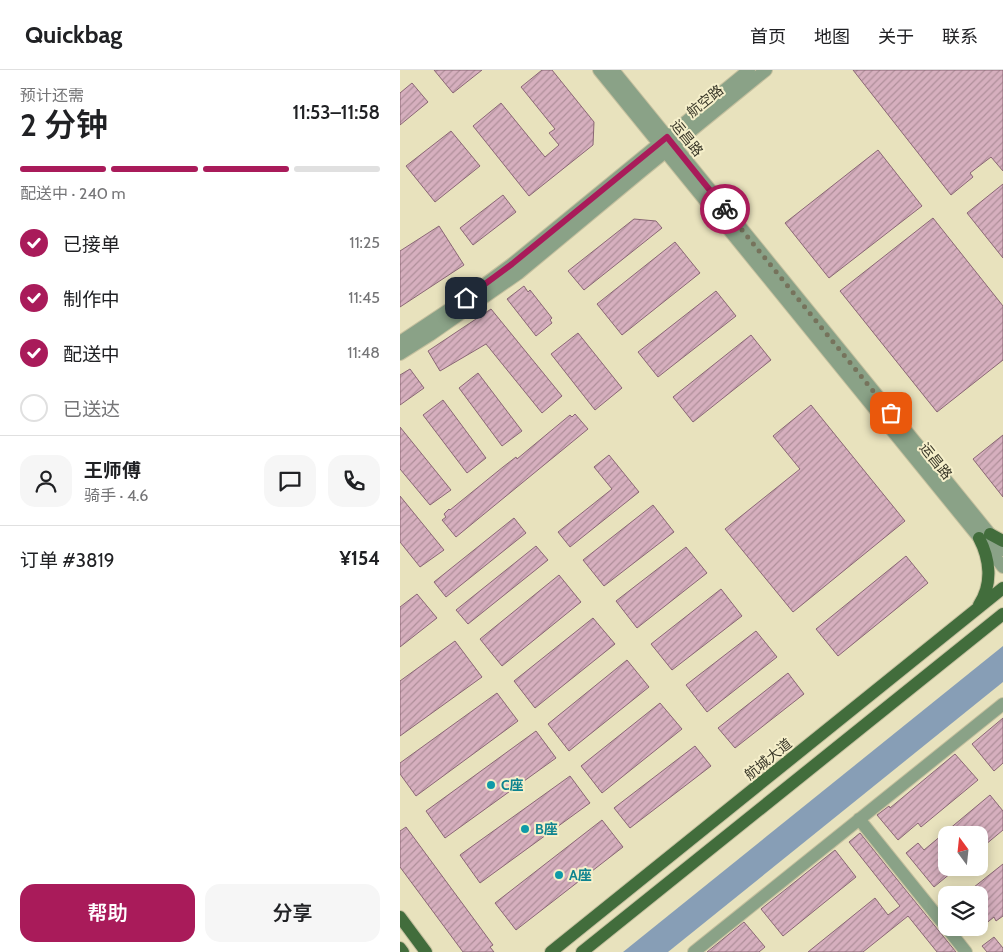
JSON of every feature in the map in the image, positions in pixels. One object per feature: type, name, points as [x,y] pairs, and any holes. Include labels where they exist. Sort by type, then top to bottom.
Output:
[{"type":"main road","points":[[975,611],[984,598],[988,585],[989,572],[985,536],[1003,541]]},
{"type":"main road","name":"航城大道","points":[[551,952],[1003,588]]},
{"type":"main road","points":[[582,952],[1003,614]]},
{"type":"main road","points":[[400,917],[426,952]]},
{"type":"main road","points":[[400,948],[403,952]]},
{"type":"street","name":"运昌路","points":[[599,70],[666,145],[985,536],[1003,567]]},
{"type":"street","name":"运昌路","points":[[613,70],[666,145]]},
{"type":"street","name":"航空路","points":[[400,354],[519,273],[749,70]]},
{"type":"street","name":"航空路","points":[[400,342],[466,298],[512,264],[766,70]]},
{"type":"street","name":"运昌路","points":[[985,536],[1003,550]]},
{"type":"street","points":[[694,952],[1003,704]]},
{"type":"street","points":[[859,819],[938,917]]},
{"type":"street","points":[[953,936],[966,952]]},
{"type":"water","points":[[1003,646],[1003,682],[668,952],[623,952]]},
{"type":"building","points":[[434,70],[482,70],[453,93]]},
{"type":"building","points":[[542,70],[552,70],[594,122],[593,145],[529,196],[473,126],[501,103],[545,157],[559,145],[549,133],[555,129],[521,87]]},
{"type":"building","points":[[853,70],[1003,70],[1003,171],[991,157],[970,173],[973,177],[951,195]]},
{"type":"building","points":[[412,83],[428,102],[400,125],[400,93]]},
{"type":"building","points":[[451,131],[480,166],[435,202],[406,166]]},
{"type":"building","points":[[878,150],[922,206],[829,278],[785,223]]},
{"type":"building","points":[[1003,184],[1003,258],[967,213]]},
{"type":"building","points":[[503,195],[516,212],[473,245],[460,228]]},
{"type":"building","points":[[933,218],[1003,306],[1003,360],[937,412],[840,291]]},
{"type":"building","points":[[634,219],[656,221],[662,228],[584,290],[568,271]]},
{"type":"building","points":[[439,226],[464,265],[400,307],[400,251]]},
{"type":"building","points":[[675,242],[700,273],[622,335],[597,304]]},
{"type":"building","points":[[524,286],[528,292],[530,290],[552,318],[550,320],[552,323],[536,336],[507,299]]},
{"type":"building","points":[[716,291],[736,316],[658,377],[638,352]]},
{"type":"building","points":[[491,309],[562,396],[542,413],[486,344],[440,371],[428,351]]},
{"type":"building","points":[[578,333],[622,388],[595,410],[551,354]]},
{"type":"building","points":[[751,335],[771,360],[693,422],[673,397]]},
{"type":"building","points":[[410,369],[424,388],[400,405],[400,375]]},
{"type":"building","points":[[478,373],[522,431],[502,446],[459,388]]},
{"type":"building","points":[[443,400],[486,458],[467,473],[423,415]]},
{"type":"building","points":[[811,405],[905,521],[793,612],[725,529],[800,469],[773,436]]},
{"type":"building","points":[[575,414],[588,429],[456,537],[442,520],[446,517],[444,514],[516,457],[517,459],[570,415],[572,417]]},
{"type":"building","points":[[400,427],[451,490],[430,505],[400,469]]},
{"type":"building","points":[[1003,435],[1003,497],[973,459]]},
{"type":"building","points":[[609,455],[639,492],[570,547],[558,532],[612,489],[594,467]]},
{"type":"building","points":[[400,496],[444,550],[420,567],[400,542]]},
{"type":"building","points":[[653,505],[674,532],[604,586],[583,560]]},
{"type":"building","points":[[514,518],[526,533],[446,597],[434,582]]},
{"type":"building","points":[[536,546],[548,560],[468,624],[456,610]]},
{"type":"building","points":[[686,547],[707,573],[637,628],[616,601]]},
{"type":"building","points":[[906,556],[928,583],[838,656],[816,629]]},
{"type":"building","points":[[559,575],[581,602],[502,666],[480,639]]},
{"type":"building","points":[[721,589],[742,616],[672,670],[651,644]]},
{"type":"building","points":[[417,594],[437,618],[400,647],[400,607]]},
{"type":"building","points":[[593,618],[615,644],[535,708],[514,681]]},
{"type":"building","points":[[756,631],[777,657],[707,712],[686,685]]},
{"type":"building","points":[[455,641],[482,677],[400,736],[400,681]]},
{"type":"building","points":[[627,660],[649,687],[569,751],[548,724]]},
{"type":"building","points":[[788,673],[804,694],[735,748],[718,728]]},
{"type":"building","points":[[497,693],[518,721],[416,796],[400,774],[400,763]]},
{"type":"building","points":[[660,703],[682,729],[602,793],[581,766]]},
{"type":"building","points":[[1003,718],[1003,763],[994,771],[972,744]]},
{"type":"building","name":"C座","points":[[536,731],[556,758],[445,838],[426,811]]},
{"type":"building","points":[[695,746],[711,766],[630,828],[614,808]]},
{"type":"building","points":[[955,754],[978,780],[921,827],[918,823],[898,840],[877,815],[889,806],[890,808]]},
{"type":"building","name":"B座","points":[[570,776],[590,803],[480,883],[460,855]]},
{"type":"building","points":[[990,795],[1003,811],[1003,830],[988,842],[988,826],[953,826]]},
{"type":"building","name":"A座","points":[[602,820],[623,847],[516,930],[495,903]]},
{"type":"building","points":[[406,827],[493,945],[490,947],[494,952],[463,952],[400,867],[400,831]]},
{"type":"building","points":[[860,833],[938,930],[938,936],[943,936],[956,952],[937,952],[908,916],[863,952],[808,952],[875,898],[888,915],[900,906],[849,842]]},
{"type":"building","points":[[938,838],[938,876],[947,876],[934,887],[906,853],[918,843],[924,850]]},
{"type":"building","points":[[835,850],[856,877],[783,936],[761,909]]},
{"type":"building","points":[[1003,864],[1003,916],[996,921],[994,917],[988,922],[988,886],[975,886]]},
{"type":"building","points":[[744,922],[765,947],[759,952],[707,952]]},
{"type":"building","points":[[994,937],[1003,948],[1003,952],[987,952],[982,946]]},
{"type":"way so far","points":[[725,209],[891,413]]},
{"type":"place","name":"C座","points":[[491,785]]},
{"type":"place","name":"B座","points":[[525,829]]},
{"type":"place","name":"A座","points":[[559,875]]},
{"type":"route","points":[[466,298],[512,264],[667,137],[725,209]]}]
